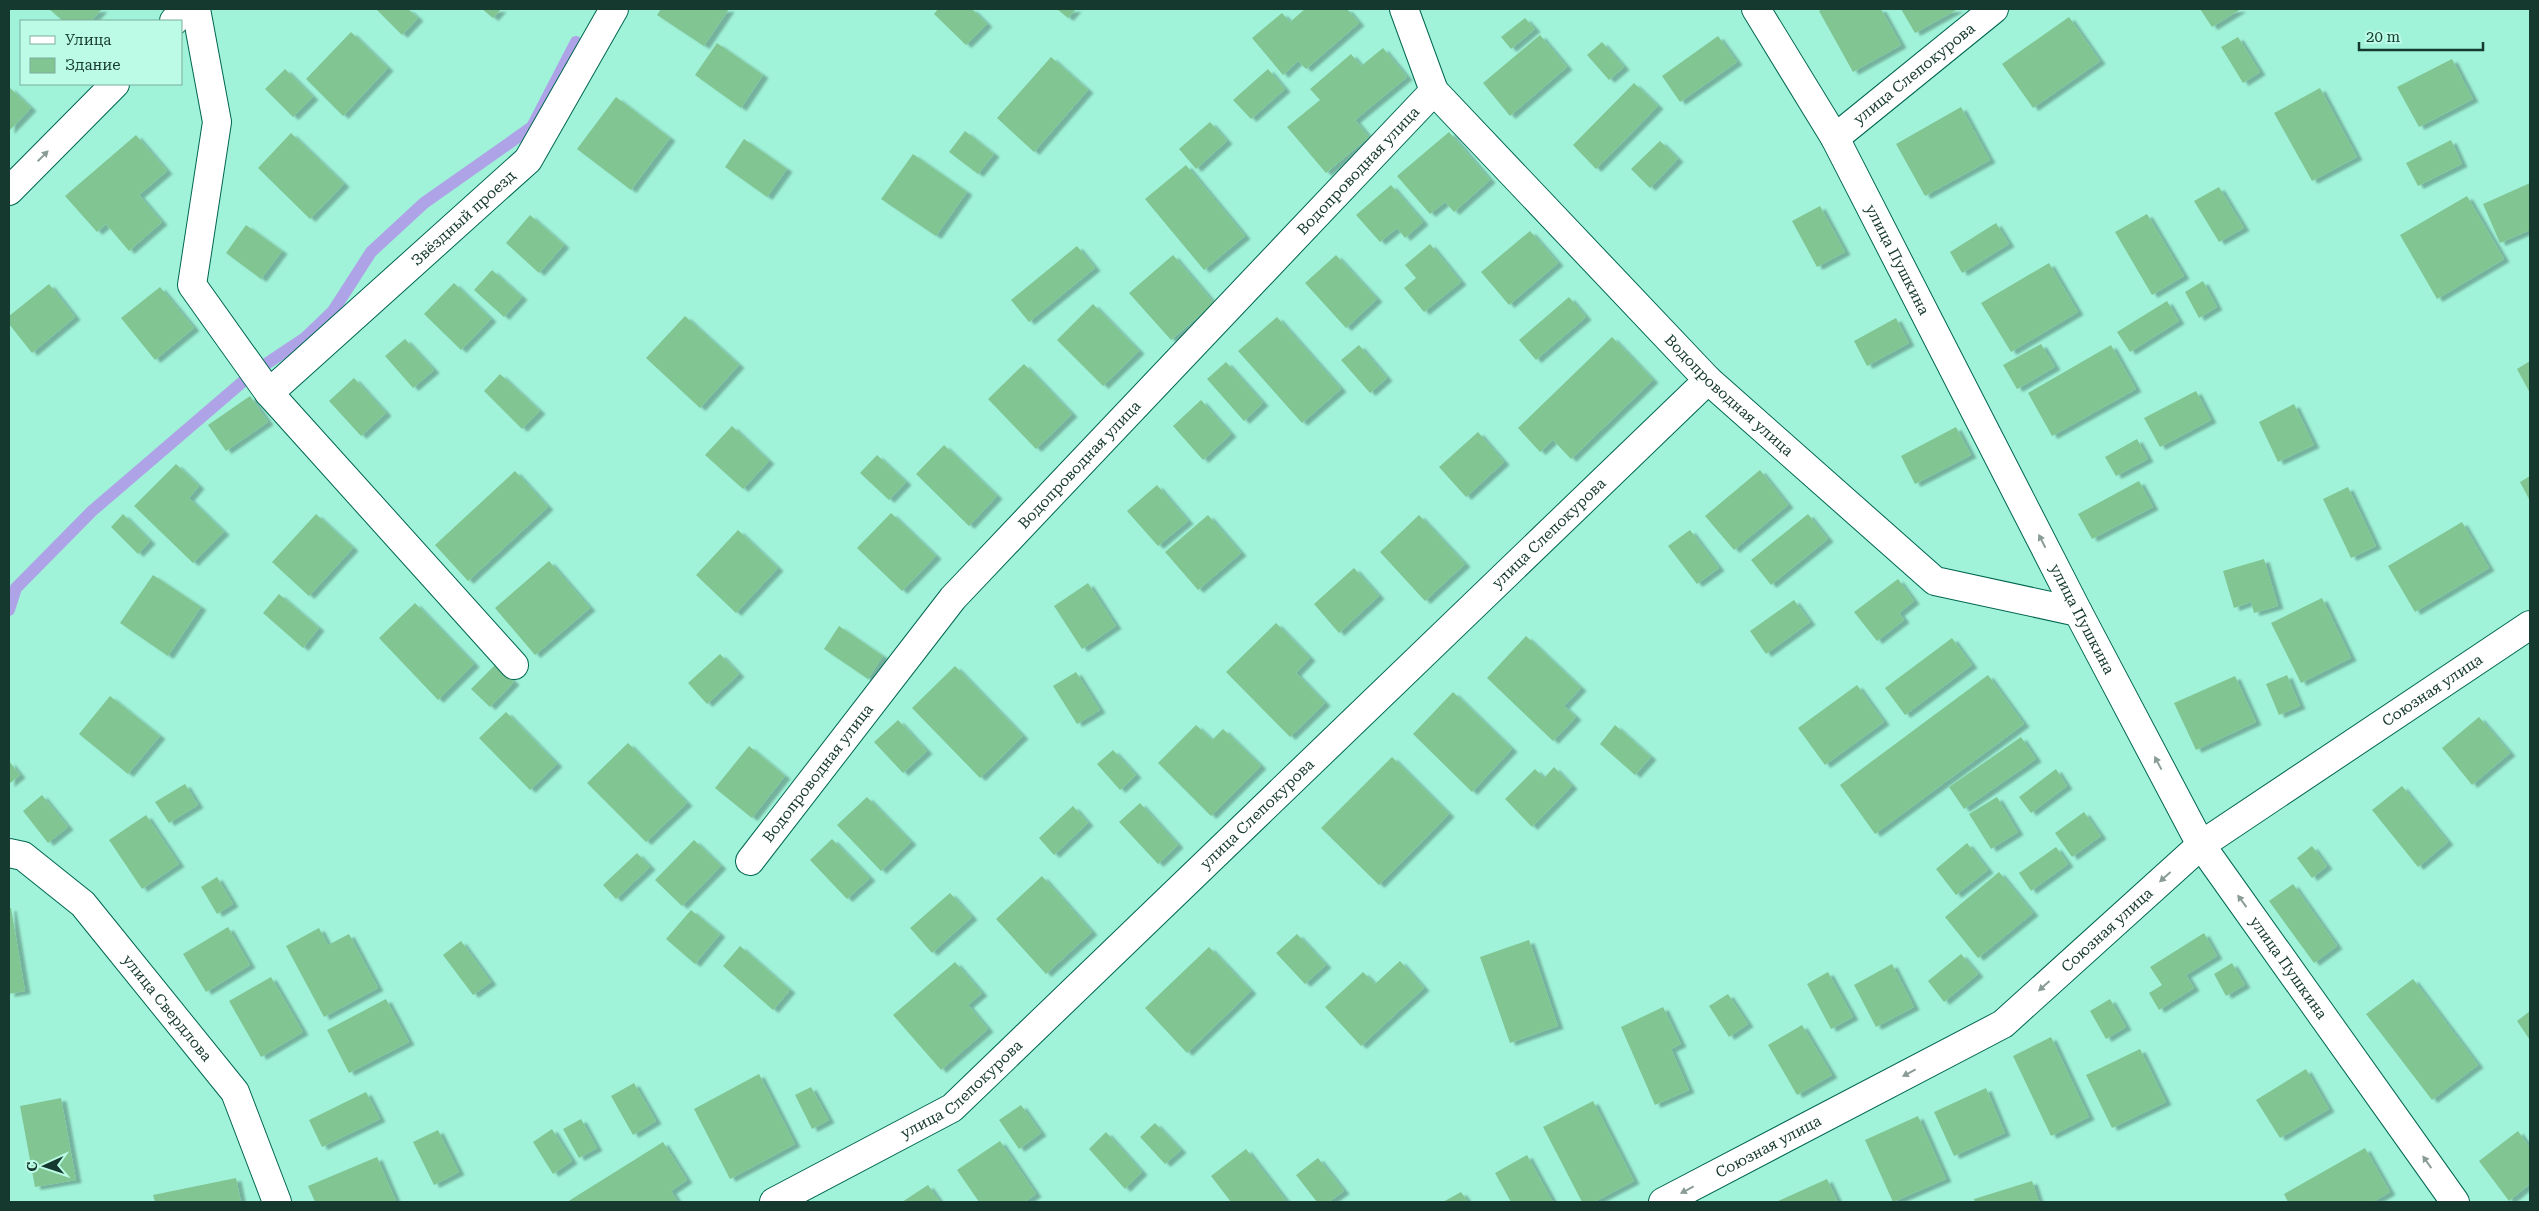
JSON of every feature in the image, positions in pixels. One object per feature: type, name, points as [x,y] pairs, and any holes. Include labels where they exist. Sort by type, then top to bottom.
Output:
[{"type":"street","points":[[175,20],[184,9]]},
{"type":"street","points":[[196,9],[217,122],[192,284],[269,393],[514,665]]},
{"type":"street","name":"Звёздный проезд","points":[[269,393],[528,160],[614,9]]},
{"type":"street","name":"Водопроводная улица","points":[[1404,9],[1434,90],[1708,380],[1935,581],[2078,612]]},
{"type":"street","name":"улица Пушкина","points":[[1756,9],[1835,138],[2078,612],[2201,845],[2455,1202]]},
{"type":"street","name":"улица Слепокурова","points":[[1835,138],[1994,9]]},
{"type":"street","points":[[9,191],[114,85]]},
{"type":"street","name":"Водопроводная улица","points":[[750,861],[952,598],[1434,90]]},
{"type":"street","name":"улица Слепокурова","points":[[774,1202],[952,1108],[1708,380]]},
{"type":"street","name":"Союзная улица","points":[[1664,1202],[2003,1024],[2201,845],[2530,625]]},
{"type":"street","name":"улица Свердлова","points":[[9,853],[23,856],[83,904],[235,1092],[277,1202]]},
{"type":"building","points":[[49,9],[102,9],[92,20],[62,20]]},
{"type":"building","points":[[378,9],[408,9],[418,18],[402,35]]},
{"type":"building","points":[[482,9],[501,9],[493,18]]},
{"type":"building","points":[[661,9],[729,9],[704,46],[657,15]]},
{"type":"building","points":[[938,9],[972,9],[987,24],[966,45],[934,14]]},
{"type":"building","points":[[1057,9],[1076,9],[1068,18]]},
{"type":"building","points":[[1305,9],[1347,9],[1359,23],[1306,69],[1298,61],[1283,75],[1252,38],[1282,13],[1290,22]]},
{"type":"building","points":[[1823,9],[1881,9],[1901,45],[1853,72],[1819,11]]},
{"type":"building","points":[[1901,9],[1958,9],[1915,33]]},
{"type":"building","points":[[2200,9],[2241,9],[2212,27]]},
{"type":"building","points":[[2069,17],[2100,61],[2033,108],[2002,64]]},
{"type":"building","points":[[1525,18],[1535,29],[1511,49],[1501,37]]},
{"type":"building","points":[[351,32],[388,68],[343,116],[306,79]]},
{"type":"building","points":[[1540,35],[1567,67],[1510,116],[1483,83]]},
{"type":"building","points":[[1718,36],[1737,62],[1680,102],[1662,76]]},
{"type":"building","points":[[2238,37],[2260,72],[2243,83],[2221,47]]},
{"type":"building","points":[[1602,42],[1624,67],[1609,80],[1587,55]]},
{"type":"building","points":[[717,43],[763,75],[741,108],[695,75]]},
{"type":"building","points":[[1383,48],[1407,77],[1355,120],[1369,137],[1326,173],[1287,127],[1320,100],[1310,89],[1351,54],[1361,66]]},
{"type":"building","points":[[1051,57],[1088,90],[1034,152],[997,118]]},
{"type":"building","points":[[2452,59],[2473,99],[2419,127],[2397,87]]},
{"type":"building","points":[[285,69],[313,97],[293,117],[265,89]]},
{"type":"building","points":[[1268,69],[1285,89],[1251,119],[1233,100]]},
{"type":"building","points":[[1634,83],[1658,106],[1596,169],[1573,145]]},
{"type":"building","points":[[9,87],[31,108],[9,131]]},
{"type":"building","points":[[2320,88],[2357,157],[2312,181],[2274,113]]},
{"type":"building","points":[[616,97],[670,138],[631,190],[577,149]]},
{"type":"building","points":[[1961,107],[1990,160],[1925,196],[1896,144]]},
{"type":"building","points":[[1210,122],[1227,141],[1196,169],[1179,149]]},
{"type":"building","points":[[965,131],[994,154],[978,174],[949,152]]},
{"type":"building","points":[[1449,132],[1490,180],[1454,212],[1445,202],[1430,214],[1397,176]]},
{"type":"building","points":[[291,133],[344,184],[310,219],[258,168]]},
{"type":"building","points":[[136,135],[167,171],[139,195],[162,222],[129,251],[106,224],[97,232],[65,196]]},
{"type":"building","points":[[744,139],[787,169],[767,197],[725,167]]},
{"type":"building","points":[[2451,140],[2462,164],[2418,186],[2406,163]]},
{"type":"building","points":[[1660,141],[1678,159],[1650,188],[1631,169]]},
{"type":"building","points":[[913,154],[967,192],[936,236],[881,199]]},
{"type":"building","points":[[1186,165],[1245,236],[1204,270],[1145,199]]},
{"type":"building","points":[[2530,183],[2530,230],[2500,243],[2483,204]]},
{"type":"building","points":[[1391,185],[1423,222],[1405,238],[1397,228],[1380,242],[1356,215]]},
{"type":"building","points":[[2219,187],[2244,228],[2219,242],[2194,201]]},
{"type":"building","points":[[2467,196],[2504,259],[2437,299],[2400,235]]},
{"type":"building","points":[[1820,206],[1845,252],[1817,267],[1792,221]]},
{"type":"building","points":[[2147,214],[2184,276],[2152,295],[2115,232]]},
{"type":"building","points":[[530,215],[564,245],[539,273],[506,243]]},
{"type":"building","points":[[1996,223],[2009,244],[1962,273],[1950,252]]},
{"type":"building","points":[[246,225],[282,251],[261,279],[226,253]]},
{"type":"building","points":[[1530,231],[1558,263],[1509,305],[1481,272]]},
{"type":"building","points":[[1430,244],[1461,282],[1424,312],[1404,288],[1416,278],[1405,265]]},
{"type":"building","points":[[1077,246],[1095,268],[1029,322],[1011,300]]},
{"type":"building","points":[[1173,255],[1214,303],[1171,340],[1129,293]]},
{"type":"building","points":[[1336,255],[1377,299],[1346,328],[1305,283]]},
{"type":"building","points":[[2049,263],[2078,312],[2011,352],[1981,303]]},
{"type":"building","points":[[492,270],[522,297],[504,317],[474,290]]},
{"type":"building","points":[[2203,281],[2217,307],[2199,318],[2185,292]]},
{"type":"building","points":[[454,283],[491,319],[461,350],[424,314]]},
{"type":"building","points":[[49,284],[75,317],[32,353],[9,324],[9,316]]},
{"type":"building","points":[[160,287],[194,328],[155,360],[121,318]]},
{"type":"building","points":[[1569,297],[1586,317],[1536,360],[1519,340]]},
{"type":"building","points":[[2167,301],[2179,321],[2130,352],[2117,332]]},
{"type":"building","points":[[1093,304],[1139,351],[1103,386],[1057,340]]},
{"type":"building","points":[[685,316],[739,365],[700,408],[646,358]]},
{"type":"building","points":[[1277,317],[1341,389],[1302,423],[1238,351]]},
{"type":"building","points":[[1896,318],[1909,343],[1867,366],[1854,341]]},
{"type":"building","points":[[1612,337],[1653,380],[1571,459],[1553,440],[1540,452],[1518,428]]},
{"type":"building","points":[[405,339],[434,370],[413,388],[385,356]]},
{"type":"building","points":[[2041,344],[2055,367],[2017,389],[2003,365]]},
{"type":"building","points":[[1359,345],[1387,378],[1370,393],[1341,360]]},
{"type":"building","points":[[2111,345],[2136,389],[2052,436],[2028,393]]},
{"type":"building","points":[[2530,361],[2530,393],[2517,369]]},
{"type":"building","points":[[1226,362],[1263,403],[1244,421],[1207,379]]},
{"type":"building","points":[[1024,364],[1072,414],[1036,449],[988,399]]},
{"type":"building","points":[[500,374],[540,411],[522,429],[484,391]]},
{"type":"building","points":[[354,378],[386,413],[361,436],[329,401]]},
{"type":"building","points":[[2196,391],[2211,420],[2160,447],[2144,418]]},
{"type":"building","points":[[250,396],[268,422],[226,451],[208,425]]},
{"type":"building","points":[[1201,400],[1231,434],[1203,460],[1173,426]]},
{"type":"building","points":[[2294,404],[2314,445],[2278,462],[2259,422]]},
{"type":"building","points":[[732,426],[769,461],[743,489],[705,455]]},
{"type":"building","points":[[1956,427],[1971,455],[1915,484],[1901,456]]},
{"type":"building","points":[[1478,432],[1504,462],[1466,497],[1439,467]]},
{"type":"building","points":[[2137,439],[2148,459],[2116,476],[2105,457]]},
{"type":"building","points":[[944,445],[997,496],[969,526],[916,474]]},
{"type":"building","points":[[877,455],[906,482],[889,500],[860,473]]},
{"type":"building","points":[[176,464],[199,486],[189,498],[224,532],[193,563],[134,506]]},
{"type":"building","points":[[1760,470],[1788,505],[1734,550],[1705,516]]},
{"type":"building","points":[[515,471],[548,507],[468,581],[435,545]]},
{"type":"building","points":[[2530,476],[2530,501],[2520,482]]},
{"type":"building","points":[[2139,481],[2153,507],[2092,539],[2078,514]]},
{"type":"building","points":[[1157,485],[1188,521],[1158,546],[1127,511]]},
{"type":"building","points":[[2348,487],[2376,546],[2351,558],[2323,499]]},
{"type":"building","points":[[891,513],[936,556],[902,591],[857,548]]},
{"type":"building","points":[[123,514],[150,541],[138,554],[111,527]]},
{"type":"building","points":[[316,514],[353,548],[309,596],[272,562]]},
{"type":"building","points":[[1808,514],[1828,539],[1771,585],[1751,560]]},
{"type":"building","points":[[1208,515],[1241,553],[1198,590],[1165,552]]},
{"type":"building","points":[[1419,515],[1465,564],[1425,601],[1380,552]]},
{"type":"building","points":[[2462,522],[2489,568],[2415,612],[2388,566]]},
{"type":"building","points":[[738,530],[778,568],[736,613],[696,575]]},
{"type":"building","points":[[1690,530],[1719,568],[1697,584],[1668,546]]},
{"type":"building","points":[[2264,559],[2278,606],[2254,613],[2251,602],[2234,608],[2223,571]]},
{"type":"building","points":[[549,561],[590,608],[535,655],[495,608]]},
{"type":"building","points":[[1354,568],[1379,596],[1339,633],[1314,604]]},
{"type":"building","points":[[153,575],[201,607],[168,656],[120,623]]},
{"type":"building","points":[[1898,579],[1914,601],[1899,613],[1904,620],[1877,641],[1854,612]]},
{"type":"building","points":[[1088,583],[1116,626],[1082,649],[1054,606]]},
{"type":"building","points":[[279,594],[319,628],[303,648],[263,613]]},
{"type":"building","points":[[2322,598],[2351,658],[2301,683],[2271,623]]},
{"type":"building","points":[[1794,600],[1810,622],[1766,654],[1750,631]]},
{"type":"building","points":[[415,603],[474,664],[438,700],[379,638]]},
{"type":"building","points":[[1276,623],[1310,658],[1296,673],[1325,703],[1290,737],[1226,672]]},
{"type":"building","points":[[839,626],[883,656],[868,679],[824,649]]},
{"type":"building","points":[[1526,636],[1581,688],[1564,706],[1576,717],[1553,741],[1487,678]]},
{"type":"building","points":[[1952,638],[1972,665],[1905,715],[1885,688]]},
{"type":"building","points":[[720,654],[739,674],[707,704],[688,683]]},
{"type":"building","points":[[496,664],[514,682],[490,707],[471,689]]},
{"type":"building","points":[[955,666],[1023,736],[980,778],[912,708]]},
{"type":"building","points":[[1076,672],[1100,710],[1077,724],[1053,686]]},
{"type":"building","points":[[1988,675],[2024,724],[1875,834],[1840,785]]},
{"type":"building","points":[[2287,675],[2300,706],[2279,715],[2266,684]]},
{"type":"building","points":[[2235,676],[2256,722],[2196,750],[2174,703]]},
{"type":"building","points":[[1857,685],[1884,722],[1825,765],[1798,728]]},
{"type":"building","points":[[1453,692],[1512,749],[1472,792],[1413,734]]},
{"type":"building","points":[[110,696],[160,736],[128,774],[79,734]]},
{"type":"building","points":[[506,712],[557,764],[530,790],[479,738]]},
{"type":"building","points":[[2479,717],[2510,753],[2472,785],[2442,748]]},
{"type":"building","points":[[898,720],[927,751],[903,773],[874,742]]},
{"type":"building","points":[[1196,725],[1212,740],[1223,729],[1261,766],[1211,816],[1158,763]]},
{"type":"building","points":[[1615,725],[1651,757],[1635,775],[1600,744]]},
{"type":"building","points":[[2021,737],[2036,759],[1964,809],[1949,787]]},
{"type":"building","points":[[628,743],[687,803],[646,842],[587,783]]},
{"type":"building","points":[[749,746],[785,776],[752,818],[715,788]]},
{"type":"building","points":[[1113,750],[1136,775],[1120,790],[1097,764]]},
{"type":"building","points":[[1392,757],[1449,814],[1379,885],[1321,828]]},
{"type":"building","points":[[9,761],[20,775],[9,784]]},
{"type":"building","points":[[1554,767],[1572,786],[1532,827],[1505,799],[1535,769],[1544,778]]},
{"type":"building","points":[[2056,769],[2067,786],[2031,813],[2019,797]]},
{"type":"building","points":[[185,784],[198,805],[169,823],[155,802]]},
{"type":"building","points":[[2402,786],[2448,842],[2418,867],[2372,810]]},
{"type":"building","points":[[42,795],[68,827],[48,843],[23,811]]},
{"type":"building","points":[[867,797],[911,842],[881,871],[837,825]]},
{"type":"building","points":[[1997,797],[2018,832],[1991,849],[1969,814]]},
{"type":"building","points":[[1140,803],[1178,845],[1158,864],[1119,822]]},
{"type":"building","points":[[1073,806],[1088,823],[1054,855],[1039,838]]},
{"type":"building","points":[[2084,812],[2101,836],[2072,857],[2055,833]]},
{"type":"building","points":[[146,815],[179,864],[142,889],[109,840]]},
{"type":"building","points":[[832,839],[870,878],[847,899],[810,860]]},
{"type":"building","points":[[694,840],[721,866],[682,906],[655,880]]},
{"type":"building","points":[[1967,843],[1988,870],[1956,895],[1936,869]]},
{"type":"building","points":[[2312,846],[2327,866],[2312,878],[2297,858]]},
{"type":"building","points":[[2056,847],[2068,864],[2031,891],[2019,873]]},
{"type":"building","points":[[637,853],[650,867],[616,899],[603,885]]},
{"type":"building","points":[[1999,872],[2033,913],[1978,958],[1945,917]]},
{"type":"building","points":[[1042,876],[1092,932],[1046,974],[996,919]]},
{"type":"building","points":[[217,877],[233,904],[217,914],[201,887]]},
{"type":"building","points":[[2293,884],[2337,946],[2314,963],[2269,901]]},
{"type":"building","points":[[950,893],[972,917],[932,953],[910,928]]},
{"type":"building","points":[[9,908],[11,908],[25,991],[9,994]]},
{"type":"building","points":[[691,910],[720,934],[695,964],[666,939]]},
{"type":"building","points":[[228,927],[250,965],[206,992],[183,954]]},
{"type":"building","points":[[319,928],[328,945],[349,934],[378,988],[324,1017],[286,946]]},
{"type":"building","points":[[2204,933],[2217,956],[2186,975],[2194,988],[2159,1010],[2149,993],[2162,985],[2150,967]]},
{"type":"building","points":[[1297,934],[1326,965],[1305,984],[1276,953]]},
{"type":"building","points":[[1529,940],[1558,1026],[1510,1043],[1480,957]]},
{"type":"building","points":[[461,941],[491,982],[473,995],[443,955]]},
{"type":"building","points":[[740,946],[790,990],[773,1010],[723,966]]},
{"type":"building","points":[[1209,947],[1251,991],[1187,1053],[1145,1008]]},
{"type":"building","points":[[1961,954],[1978,974],[1944,1002],[1928,981]]},
{"type":"building","points":[[1400,961],[1424,988],[1361,1046],[1325,1007],[1363,972],[1375,984]]},
{"type":"building","points":[[955,962],[982,993],[968,1005],[988,1029],[941,1070],[893,1015]]},
{"type":"building","points":[[2232,963],[2245,985],[2226,996],[2214,974]]},
{"type":"building","points":[[1892,964],[1914,1007],[1876,1027],[1854,985]]},
{"type":"building","points":[[1828,972],[1853,1017],[1831,1029],[1807,984]]},
{"type":"building","points":[[271,977],[303,1032],[261,1057],[229,1001]]},
{"type":"building","points":[[2413,979],[2478,1065],[2432,1100],[2366,1014]]},
{"type":"building","points":[[1728,994],[1748,1024],[1729,1037],[1709,1006]]},
{"type":"building","points":[[386,999],[409,1042],[349,1073],[327,1030]]},
{"type":"building","points":[[2110,999],[2126,1027],[2106,1039],[2090,1011]]},
{"type":"building","points":[[1663,1007],[1681,1044],[1671,1049],[1689,1090],[1655,1105],[1621,1027]]},
{"type":"building","points":[[2530,1011],[2530,1040],[2517,1021]]},
{"type":"building","points":[[1802,1025],[1832,1075],[1797,1095],[1768,1045]]},
{"type":"building","points":[[2051,1037],[2089,1117],[2051,1136],[2013,1056]]},
{"type":"building","points":[[2140,1049],[2166,1102],[2112,1128],[2086,1075]]},
{"type":"building","points":[[2306,1069],[2329,1109],[2280,1138],[2256,1100]]},
{"type":"building","points":[[759,1074],[795,1144],[730,1179],[694,1109]]},
{"type":"building","points":[[634,1083],[656,1121],[633,1135],[611,1096]]},
{"type":"building","points":[[811,1087],[829,1120],[812,1129],[795,1095]]},
{"type":"building","points":[[1986,1088],[2005,1133],[1954,1156],[1934,1112]]},
{"type":"building","points":[[366,1092],[380,1119],[322,1147],[309,1120]]},
{"type":"building","points":[[61,1098],[76,1180],[35,1187],[20,1106]]},
{"type":"building","points":[[1593,1101],[1634,1181],[1594,1202],[1582,1202],[1543,1127]]},
{"type":"building","points":[[1021,1105],[1041,1133],[1019,1149],[999,1120]]},
{"type":"building","points":[[1918,1116],[1946,1179],[1893,1202],[1865,1140]]},
{"type":"building","points":[[581,1119],[597,1148],[579,1158],[563,1129]]},
{"type":"building","points":[[1155,1123],[1181,1150],[1165,1164],[1140,1137]]},
{"type":"building","points":[[552,1129],[572,1161],[553,1174],[533,1142]]},
{"type":"building","points":[[438,1130],[459,1172],[434,1185],[413,1142]]},
{"type":"building","points":[[2518,1131],[2530,1148],[2530,1184],[2509,1201],[2479,1161]]},
{"type":"building","points":[[1106,1132],[1142,1172],[1125,1189],[1089,1149]]},
{"type":"building","points":[[1000,1141],[1036,1194],[1025,1202],[979,1202],[957,1170]]},
{"type":"building","points":[[663,1142],[687,1180],[671,1191],[678,1202],[567,1202]]},
{"type":"building","points":[[2365,1148],[2390,1192],[2373,1202],[2288,1202],[2284,1194]]},
{"type":"building","points":[[1246,1149],[1287,1202],[1231,1202],[1211,1176]]},
{"type":"building","points":[[1527,1155],[1553,1202],[1511,1202],[1495,1173]]},
{"type":"building","points":[[377,1157],[396,1201],[315,1202],[308,1186]]},
{"type":"building","points":[[1318,1158],[1344,1191],[1329,1202],[1317,1202],[1296,1175]]},
{"type":"building","points":[[236,1178],[241,1202],[155,1202],[153,1195]]},
{"type":"building","points":[[1827,1179],[1838,1202],[1776,1202]]},
{"type":"building","points":[[2032,1181],[2039,1202],[1975,1202],[1974,1199]]},
{"type":"building","points":[[928,1185],[940,1202],[902,1202]]},
{"type":"building","points":[[1461,1192],[1468,1202],[1443,1202]]},
{"type":"waterway","points":[[9,610],[16,588],[92,511],[254,372],[305,338],[333,311],[371,252],[424,203],[532,127],[576,42]]}]
